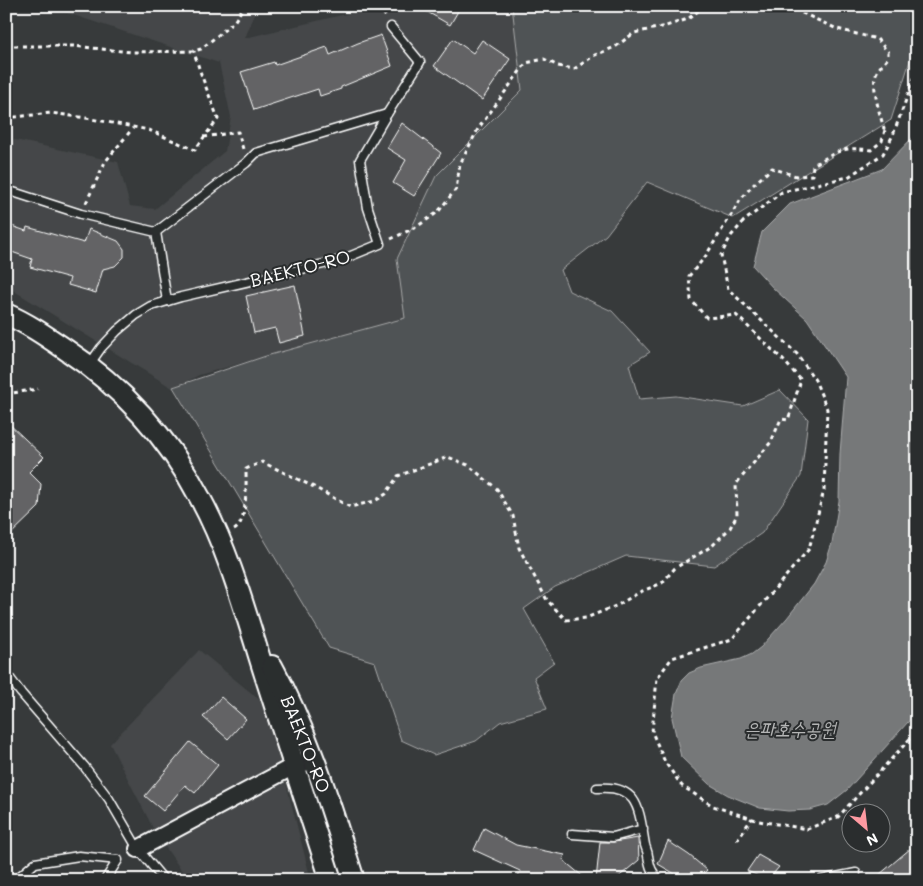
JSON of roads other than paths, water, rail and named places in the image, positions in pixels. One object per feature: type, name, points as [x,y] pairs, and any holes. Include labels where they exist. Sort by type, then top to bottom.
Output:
[{"type":"street","name":"BAEKTO-RO","points":[[6,314],[40,332],[88,365],[141,414],[184,468],[201,499],[218,538],[246,613],[331,880]]},
{"type":"street","name":"BAEKTO-RO","points":[[246,613],[296,715],[354,880]]},
{"type":"street","points":[[138,850],[294,766],[313,760]]},
{"type":"lane","points":[[156,232],[246,163],[256,152],[387,114],[420,62],[391,27]]},
{"type":"lane","name":"BAEKTO-RO","points":[[88,365],[101,348],[136,315],[151,306],[341,260],[380,244],[368,208],[360,160],[387,114]]},
{"type":"lane","points":[[13,192],[81,214],[156,232]]},
{"type":"lane","points":[[156,232],[167,301]]},
{"type":"lane","points":[[6,673],[84,766],[109,799],[138,850],[164,880]]},
{"type":"lane","points":[[597,788],[611,787],[621,790],[632,797],[643,829],[649,867],[660,880]]},
{"type":"lane","points":[[572,834],[613,836],[643,829]]},
{"type":"lane","points":[[21,880],[20,876],[35,863],[78,856],[118,860],[105,880]]},
{"type":"lane","points":[[821,880],[856,873]]},
{"type":"water","name":"은파호수공원","points":[[917,133],[917,712],[847,790],[828,805],[810,810],[788,811],[760,808],[728,795],[709,784],[681,757],[672,718],[676,694],[682,680],[689,673],[701,668],[741,659],[761,647],[814,584],[826,562],[832,543],[839,501],[840,454],[846,377],[807,319],[773,288],[753,266],[762,232],[790,204],[882,169]]}]
